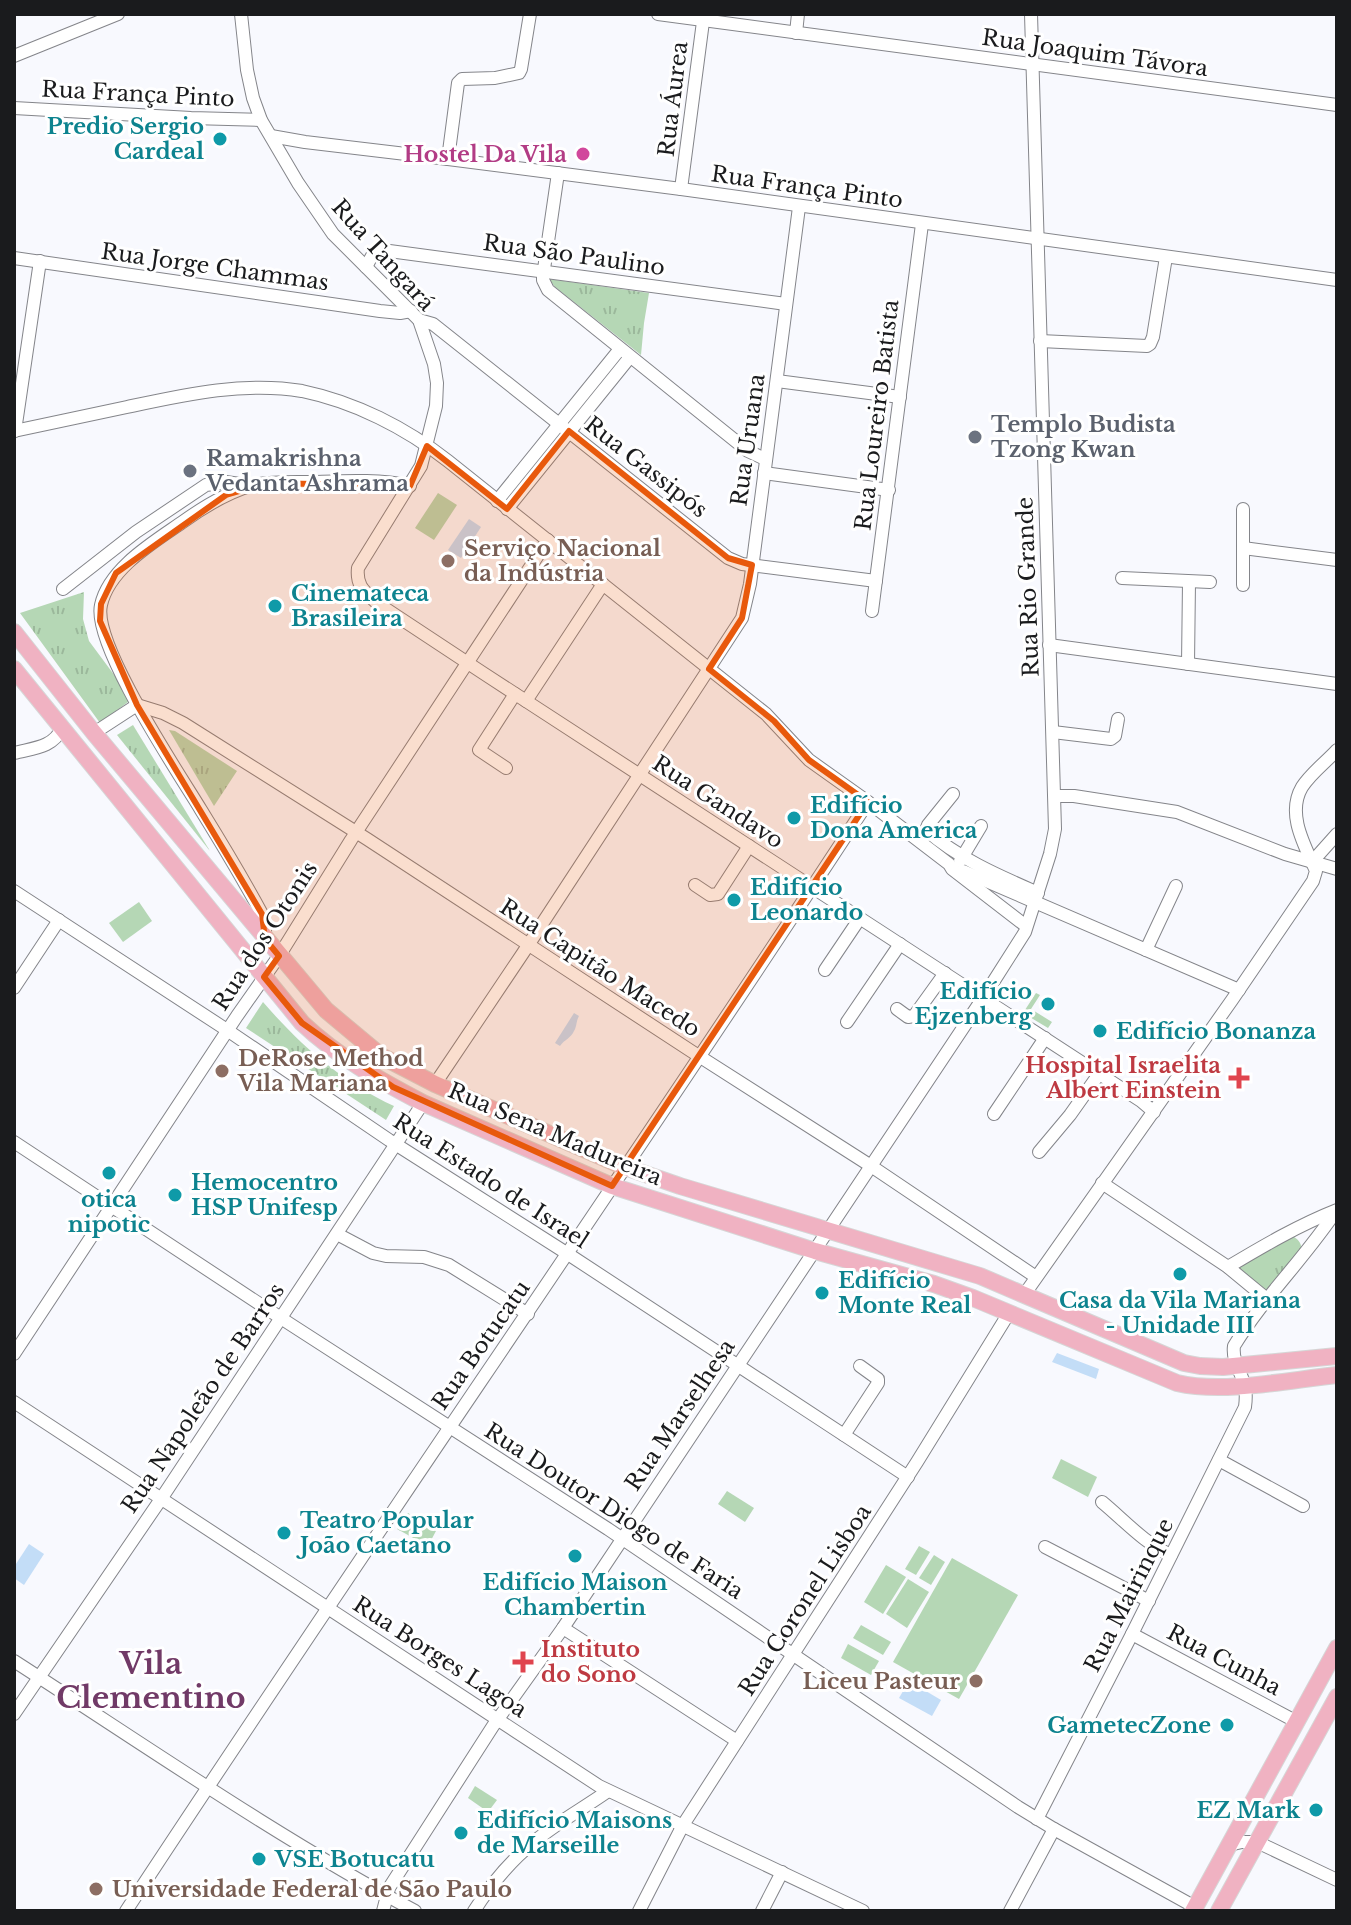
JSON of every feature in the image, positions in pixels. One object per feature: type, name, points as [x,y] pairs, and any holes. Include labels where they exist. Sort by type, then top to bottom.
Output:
[{"type":"main road","name":"Rua Sena Madureira","points":[[14,632],[94,733],[326,1010],[391,1062],[625,1167],[951,1266],[1184,1363],[1223,1367],[1337,1356]]},
{"type":"main road","name":"Rua Sena Madureira","points":[[14,669],[302,1023],[362,1069],[423,1103],[612,1186],[815,1251],[934,1284],[1177,1383],[1191,1387],[1245,1386],[1337,1375]]},
{"type":"main road","points":[[1194,1909],[1337,1648]]},
{"type":"main road","points":[[1219,1911],[1257,1842],[1331,1722],[1337,1697]]},
{"type":"street","points":[[14,56],[118,14]]},
{"type":"street","name":"Rua Tangará","points":[[241,14],[247,70],[261,120],[315,210],[333,234],[415,315],[434,364],[436,406],[421,466],[410,486]]},
{"type":"street","points":[[448,159],[458,83],[462,79],[495,78],[519,73],[530,14]]},
{"type":"street","name":"Rua Joaquim Távora","points":[[658,14],[704,17],[796,33],[1337,105]]},
{"type":"street","points":[[796,33],[798,14]]},
{"type":"street","name":"Rua Rio Grande","points":[[983,998],[1022,936],[1055,829],[1031,14]]},
{"type":"street","name":"Rua Áurea","points":[[681,189],[704,17]]},
{"type":"street","name":"Rua França Pinto","points":[[14,108],[261,120]]},
{"type":"street","name":"Rua França Pinto","points":[[271,136],[1337,280]]},
{"type":"street","points":[[558,173],[543,280],[548,290],[764,466],[889,490]]},
{"type":"street","name":"Rua Uruana","points":[[709,669],[742,618],[748,596],[799,207]]},
{"type":"street","name":"Rua Loureiro Batista","points":[[872,611],[922,224]]},
{"type":"street","name":"Rua São Paulino","points":[[366,267],[373,254],[382,250],[786,304]]},
{"type":"street","points":[[1040,341],[1147,346],[1153,337],[1166,257]]},
{"type":"street","name":"Rua Jorge Chammas","points":[[14,258],[415,315]]},
{"type":"street","points":[[40,261],[15,431],[197,392],[268,388],[337,400],[375,415],[427,446],[548,540],[774,721],[809,760],[956,865],[1026,926]]},
{"type":"street","name":"Rua Gassipós","points":[[415,315],[433,324],[728,558],[742,564],[876,581]]},
{"type":"street","points":[[502,505],[625,353]]},
{"type":"street","points":[[777,381],[900,397]]},
{"type":"street","points":[[63,589],[136,532],[206,485],[226,482],[250,486]]},
{"type":"street","name":"Rua Sena Madureira","points":[[265,939],[262,914],[137,705],[100,621],[106,587],[116,573],[203,507],[250,486],[298,482],[382,482],[410,486]]},
{"type":"street","name":"Rua Gandavo","points":[[410,486],[358,568],[357,579],[377,603],[1154,1112]]},
{"type":"street","points":[[1243,509],[1243,585]]},
{"type":"street","name":"Rua dos Otonis","points":[[14,1354],[279,956],[356,832],[548,540]]},
{"type":"street","points":[[1243,548],[1337,560]]},
{"type":"street","points":[[1122,578],[1210,582]]},
{"type":"street","points":[[1188,664],[1189,582]]},
{"type":"street","points":[[506,768],[479,750],[603,584]]},
{"type":"street","points":[[1049,645],[1337,684]]},
{"type":"street","points":[[435,1084],[709,669]]},
{"type":"street","points":[[94,733],[137,705]]},
{"type":"street","name":"Rua Capitão Macedo","points":[[137,705],[183,723],[356,832],[871,1166],[1036,1277]]},
{"type":"street","points":[[1053,732],[1111,739],[1115,736],[1118,719]]},
{"type":"street","points":[[14,753],[48,745],[62,728]]},
{"type":"street","points":[[1024,1295],[1313,881],[1316,871],[1298,826],[1296,801],[1304,785],[1337,750]]},
{"type":"street","points":[[953,794],[926,830],[956,865],[1239,990]]},
{"type":"street","points":[[1055,796],[1074,796],[1177,812],[1285,854],[1337,869]]},
{"type":"street","name":"Rua Botucatu","points":[[126,1911],[868,802]]},
{"type":"street","points":[[956,865],[981,826]]},
{"type":"street","points":[[1312,862],[1337,834]]},
{"type":"street","points":[[695,885],[710,895],[718,894],[749,846]]},
{"type":"street","points":[[1146,950],[1176,886]]},
{"type":"street","name":"Rua Estado de Israel","points":[[14,891],[908,1477]]},
{"type":"street","points":[[825,970],[860,918]]},
{"type":"street","points":[[14,988],[59,920]]},
{"type":"street","points":[[847,1022],[900,944]]},
{"type":"street","points":[[897,1009],[908,1017],[914,1016],[945,973]]},
{"type":"street","name":"Rua Marselhesa","points":[[383,1911],[389,1888],[498,1719],[563,1628],[983,998]]},
{"type":"street","points":[[994,1114],[1045,1038]]},
{"type":"street","points":[[1039,1152],[1099,1074]]},
{"type":"street","name":"Rua Napoleão de Barros","points":[[14,1714],[161,1499],[423,1103]]},
{"type":"street","name":"Rua Doutor Diogo de Faria","points":[[14,1142],[622,1539],[1037,1819],[1194,1909]]},
{"type":"street","points":[[1102,1183],[1228,1267],[1268,1300]]},
{"type":"street","points":[[1228,1267],[1291,1231],[1336,1211]]},
{"type":"street","points":[[1245,1386],[1236,1365],[1234,1346],[1336,1211]]},
{"type":"street","points":[[1291,1231],[1301,1235],[1309,1249]]},
{"type":"street","points":[[337,1234],[373,1253],[424,1257],[449,1265],[528,1314]]},
{"type":"street","name":"Rua Coronel Lisboa","points":[[639,1911],[683,1825],[908,1477],[1009,1313]]},
{"type":"street","points":[[844,1435],[878,1383],[875,1376],[860,1366]]},
{"type":"street","name":"Rua Mairinque","points":[[1037,1819],[1245,1407],[1245,1386]]},
{"type":"street","name":"Rua Borges Lagoa","points":[[14,1402],[599,1786],[863,1911]]},
{"type":"street","points":[[1219,1460],[1303,1506]]},
{"type":"street","points":[[1102,1502],[1145,1541],[1171,1555]]},
{"type":"street","points":[[1045,1547],[1149,1601]]},
{"type":"street","points":[[563,1628],[737,1741]]},
{"type":"street","name":"Rua Cunha","points":[[1132,1634],[1297,1722]]},
{"type":"street","points":[[14,1661],[208,1786],[415,1911]]},
{"type":"street","points":[[474,1911],[496,1879],[522,1852],[608,1791]]},
{"type":"street","points":[[1010,1911],[1054,1829]]},
{"type":"street","points":[[1229,1845],[1257,1842],[1337,1880]]},
{"type":"street","points":[[762,1911],[782,1872]]},
{"type":"highlighted area","points":[[569,431],[728,558],[752,565],[742,618],[709,669],[774,721],[809,760],[868,802],[612,1186],[393,1087],[302,1023],[264,977],[279,956],[265,939],[262,914],[137,705],[100,621],[101,604],[116,573],[226,495],[266,483],[410,486],[427,446],[507,509]]},
{"type":"green space","points":[[549,279],[649,293],[641,355],[555,287]]},
{"type":"green space","points":[[438,493],[457,505],[434,540],[415,528]]},
{"type":"green space","points":[[84,592],[83,619],[89,641],[132,699],[100,723],[20,613]]},
{"type":"green space","points":[[133,725],[210,851],[117,735]]},
{"type":"green space","points":[[169,730],[237,771],[214,806]]},
{"type":"green space","points":[[139,902],[152,921],[123,942],[109,923]]},
{"type":"green space","points":[[1036,993],[1040,995],[1031,1009],[1052,1022],[1048,1028],[1023,1013]]},
{"type":"green space","points":[[263,1002],[292,1033],[339,1074],[394,1106],[386,1120],[246,1028]]},
{"type":"green space","points":[[1290,1235],[1298,1241],[1300,1255],[1268,1292],[1235,1268]]},
{"type":"green space","points":[[1061,1459],[1097,1477],[1088,1497],[1052,1478]]},
{"type":"green space","points":[[727,1491],[754,1508],[745,1522],[718,1504]]},
{"type":"green space","points":[[408,1513],[436,1531],[428,1546],[397,1529]]},
{"type":"green space","points":[[919,1546],[930,1552],[916,1575],[905,1569]]},
{"type":"green space","points":[[934,1555],[945,1562],[931,1585],[919,1578]]},
{"type":"green space","points":[[952,1558],[1018,1595],[959,1699],[893,1662]]},
{"type":"green space","points":[[886,1565],[906,1577],[883,1614],[864,1602]]},
{"type":"green space","points":[[908,1579],[929,1592],[907,1628],[886,1614]]},
{"type":"green space","points":[[861,1625],[891,1642],[883,1655],[853,1638]]},
{"type":"green space","points":[[848,1644],[879,1661],[871,1675],[841,1658]]},
{"type":"green space","points":[[475,1786],[497,1800],[488,1812],[468,1798]]},
{"type":"water","points":[[469,519],[481,527],[461,558],[448,550]]},
{"type":"water","points":[[574,1013],[579,1016],[575,1029],[560,1046],[555,1043]]},
{"type":"water","points":[[1057,1353],[1099,1369],[1096,1379],[1052,1362]]},
{"type":"water","points":[[29,1544],[44,1554],[24,1585],[14,1578],[14,1567]]},
{"type":"water","points":[[909,1681],[941,1700],[932,1716],[899,1698]]},
{"type":"place","name":"Predio Sergio Cardeal","points":[[220,139]]},
{"type":"place","name":"Hostel Da Vila","points":[[583,154]]},
{"type":"place","name":"Templo Budista Tzong Kwan","points":[[975,437]]},
{"type":"place","name":"Ramakrishna Vedanta Ashrama","points":[[190,471]]},
{"type":"place","name":"Serviço Nacional da Indústria","points":[[448,561]]},
{"type":"place","name":"Cinemateca Brasileira","points":[[275,606]]},
{"type":"place","name":"Edifício Dona America","points":[[794,818]]},
{"type":"place","name":"Edifício Leonardo","points":[[734,900]]},
{"type":"place","name":"Edifício Ejzenberg","points":[[1048,1004]]},
{"type":"place","name":"Edifício Bonanza","points":[[1100,1031]]},
{"type":"place","name":"DeRose Method Vila Mariana","points":[[222,1071]]},
{"type":"place","name":"Hospital Israelita Albert Einstein","points":[[1239,1078]]},
{"type":"place","name":"otica nipotic","points":[[109,1173]]},
{"type":"place","name":"Hemocentro HSP Unifesp","points":[[175,1195]]},
{"type":"place","name":"Casa da Vila Mariana - Unidade III","points":[[1180,1274]]},
{"type":"place","name":"Edifício Monte Real","points":[[822,1293]]},
{"type":"place","name":"Teatro Popular João Caetano","points":[[284,1533]]},
{"type":"place","name":"Edifício Maison Chambertin","points":[[575,1556]]},
{"type":"place","name":"Instituto do Sono","points":[[523,1662]]},
{"type":"place","name":"Liceu Pasteur","points":[[976,1681]]},
{"type":"place","name":"GametecZone","points":[[1227,1725]]},
{"type":"place","name":"EZ Mark","points":[[1316,1810]]},
{"type":"place","name":"Edifício Maisons de Marseille","points":[[461,1833]]},
{"type":"place","name":"VSE Botucatu","points":[[259,1859]]},
{"type":"place","name":"Universidade Federal de São Paulo","points":[[96,1889]]},
{"type":"district","name":"Vila Clementino","points":[[151,1680]]}]
